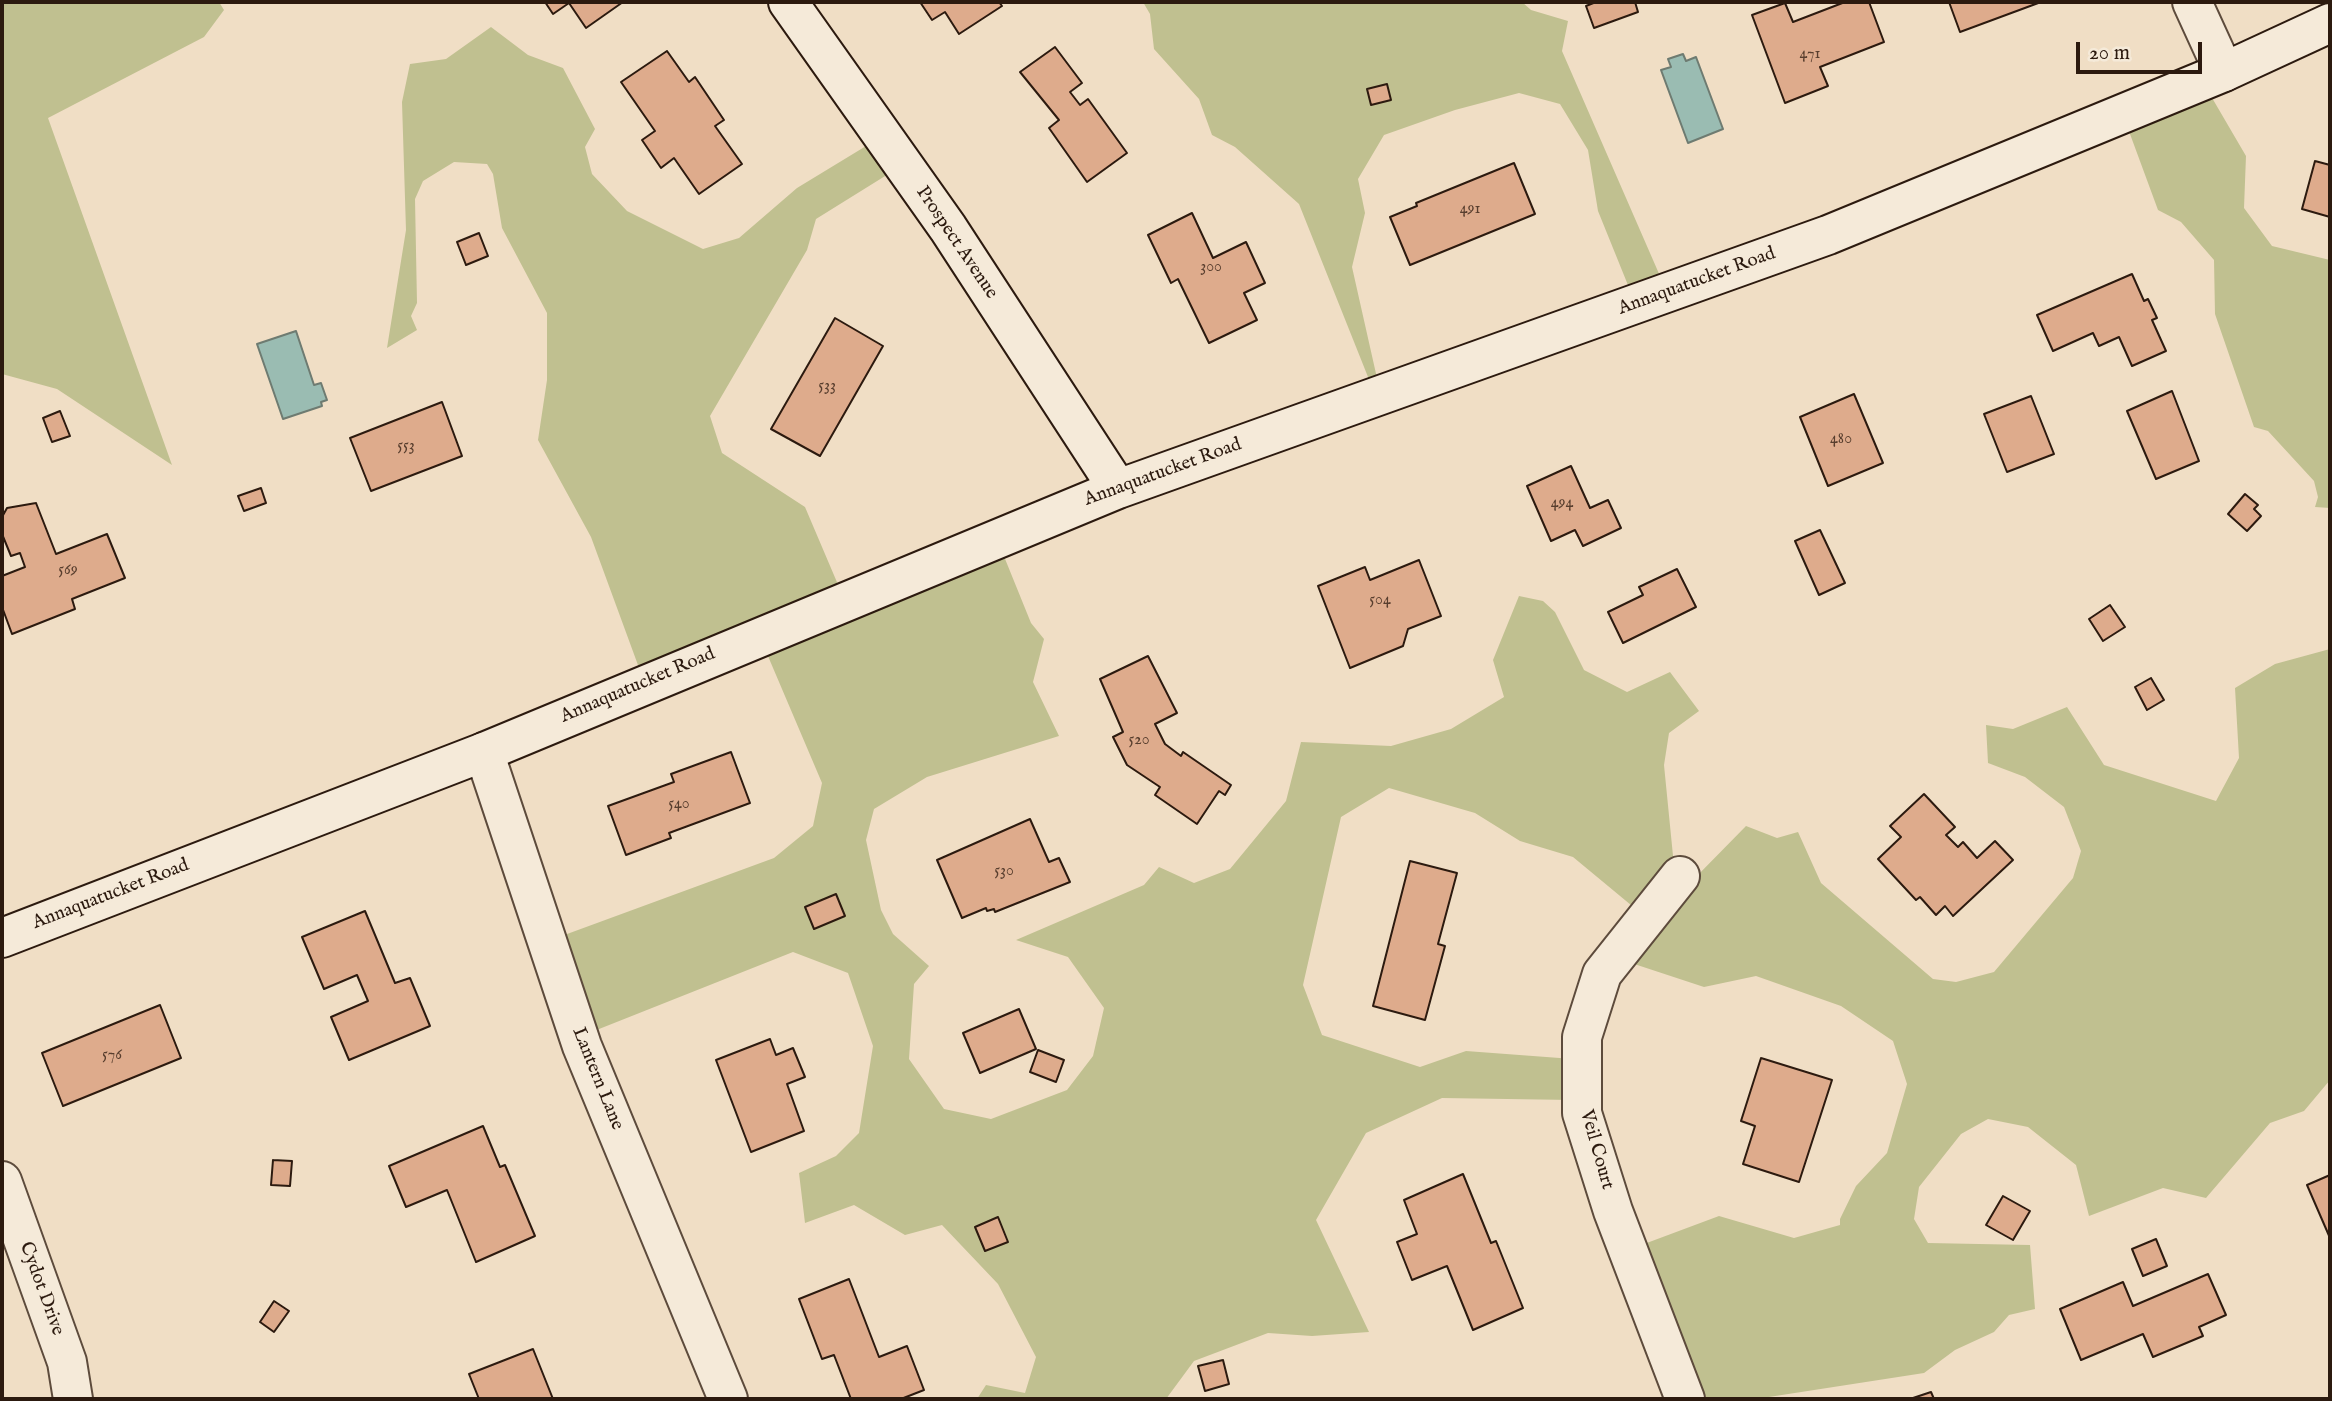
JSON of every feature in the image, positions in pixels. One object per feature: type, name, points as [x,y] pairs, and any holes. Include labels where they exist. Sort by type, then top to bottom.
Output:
[{"type":"street","name":"Prospect Avenue","points":[[788,2],[948,228],[1118,489]]},
{"type":"street","points":[[2192,2],[2224,72]]},
{"type":"street","name":"Annaquatucket Road","points":[[2,938],[484,752],[1118,489],[1828,235],[2224,72],[2330,23]]},
{"type":"street","name":"Lantern Lane","points":[[484,752],[582,1046],[728,1399]]},
{"type":"street","name":"Veil Court","points":[[1680,876],[1602,974],[1582,1037],[1582,1113],[1613,1211],[1685,1399]]},
{"type":"street","name":"Cydot Drive","points":[[2,1181],[68,1362],[73,1399]]},
{"type":"green space","points":[[2,2],[219,2],[224,10],[204,37],[48,118],[172,465],[57,389],[2,374]]},
{"type":"green space","points":[[1143,2],[1522,2],[1531,10],[1568,21],[1562,51],[1660,276],[1634,300],[1598,211],[1588,150],[1560,104],[1519,93],[1455,110],[1384,135],[1358,179],[1365,213],[1352,267],[1379,387],[1374,392],[1299,204],[1235,147],[1212,135],[1199,99],[1154,49],[1150,14]]},
{"type":"green space","points":[[491,27],[528,55],[563,68],[595,129],[585,147],[592,174],[627,211],[703,249],[739,238],[797,188],[871,143],[898,168],[816,219],[807,250],[710,416],[722,453],[805,507],[842,594],[999,544],[1031,623],[1044,639],[1033,682],[1059,736],[927,777],[874,809],[866,840],[881,910],[893,934],[929,966],[914,984],[909,1059],[944,1109],[991,1119],[1067,1090],[1093,1056],[1104,1008],[1068,957],[1016,940],[1144,885],[1159,867],[1194,883],[1230,869],[1286,801],[1301,742],[1391,746],[1451,729],[1504,697],[1493,660],[1519,596],[1543,601],[1555,612],[1584,670],[1627,692],[1670,672],[1699,711],[1669,733],[1664,765],[1675,876],[1692,881],[1746,826],[1777,838],[1798,832],[1821,883],[1933,979],[1956,982],[1994,972],[2073,878],[2081,851],[2064,807],[2025,777],[1988,763],[1986,725],[2013,729],[2067,707],[2104,765],[2216,801],[2239,758],[2235,688],[2275,664],[2330,649],[2330,1080],[2304,1111],[2270,1123],[2206,1198],[2163,1188],[2089,1216],[2076,1165],[2028,1127],[1988,1119],[1961,1134],[1919,1187],[1914,1219],[1928,1243],[2030,1245],[2035,1309],[2009,1315],[1994,1332],[1955,1350],[1924,1373],[1756,1399],[1685,1399],[1636,1247],[1719,1216],[1794,1238],[1840,1225],[1840,1219],[1856,1186],[1887,1153],[1907,1084],[1893,1041],[1841,1006],[1756,976],[1704,987],[1616,958],[1643,915],[1573,857],[1520,841],[1475,813],[1389,788],[1341,817],[1303,985],[1322,1035],[1420,1067],[1466,1051],[1573,1059],[1572,1100],[1442,1098],[1366,1133],[1316,1220],[1369,1332],[1312,1336],[1268,1333],[1194,1361],[1166,1399],[977,1399],[986,1385],[1025,1393],[1036,1357],[998,1284],[942,1225],[905,1235],[854,1205],[805,1223],[799,1173],[836,1156],[859,1133],[873,1046],[848,973],[793,952],[589,1033],[548,941],[774,858],[813,826],[822,783],[759,635],[642,676],[591,537],[538,440],[547,380],[547,313],[502,228],[493,174],[487,164],[454,162],[423,181],[415,199],[417,303],[411,316],[417,330],[387,348],[406,230],[402,102],[410,64],[446,59]]},
{"type":"green space","points":[[2201,79],[2246,156],[2244,208],[2272,246],[2330,260],[2330,508],[2315,507],[2318,497],[2314,481],[2268,431],[2254,427],[2215,314],[2214,260],[2181,222],[2158,210],[2123,115]]},
{"type":"water","points":[[1683,54],[1686,61],[1696,57],[1723,129],[1688,143],[1661,70],[1671,67],[1668,59]]},
{"type":"water","points":[[296,331],[314,385],[321,383],[327,400],[321,402],[322,406],[283,419],[257,344]]},
{"type":"building","points":[[545,2],[623,2],[586,28],[569,3],[553,14]]},
{"type":"building","points":[[920,2],[999,2],[1002,6],[959,34],[945,12],[932,20]]},
{"type":"building","points":[[1596,2],[1635,2],[1638,12],[1594,28],[1586,6]]},
{"type":"building","points":[[1845,2],[1869,2],[1884,42],[1820,67],[1828,86],[1785,103],[1752,15],[1785,3],[1793,22]]},
{"type":"building","points":[[1949,2],[2041,2],[1960,32]]},
{"type":"building","points":[[1055,47],[1082,83],[1070,92],[1080,105],[1088,99],[1127,153],[1087,182],[1049,128],[1059,120],[1020,72]]},
{"type":"building","points":[[667,51],[689,82],[695,77],[724,120],[715,126],[742,164],[699,194],[674,158],[661,168],[642,140],[655,131],[621,82]]},
{"type":"building","points":[[1387,84],[1391,100],[1371,105],[1367,89]]},
{"type":"building","points":[[2315,161],[2330,165],[2330,217],[2302,209]]},
{"type":"building","points":[[1514,163],[1535,214],[1410,265],[1390,217],[1417,206],[1416,203]]},
{"type":"building","points":[[1192,213],[1213,258],[1246,242],[1265,283],[1244,293],[1257,320],[1209,343],[1178,279],[1171,283],[1148,235]]},
{"type":"building","points":[[479,233],[488,256],[466,265],[457,242]]},
{"type":"building","points":[[2132,274],[2144,301],[2148,299],[2157,318],[2152,320],[2166,351],[2132,366],[2119,337],[2099,346],[2093,333],[2053,351],[2037,315]]},
{"type":"building","points":[[835,318],[883,346],[820,456],[771,429]]},
{"type":"building","points":[[2172,391],[2199,461],[2156,479],[2127,411]]},
{"type":"building","points":[[1854,394],[1883,463],[1828,486],[1800,417]]},
{"type":"building","points":[[2031,396],[2054,454],[2007,472],[1984,414]]},
{"type":"building","points":[[442,402],[462,456],[371,491],[350,438]]},
{"type":"building","points":[[60,411],[70,436],[52,442],[43,418]]},
{"type":"building","points":[[1571,466],[1590,508],[1608,500],[1621,528],[1583,546],[1575,530],[1551,541],[1527,486]]},
{"type":"building","points":[[261,488],[266,503],[244,511],[238,496]]},
{"type":"building","points":[[2245,494],[2258,505],[2254,509],[2261,516],[2247,531],[2228,514]]},
{"type":"building","points":[[36,503],[56,554],[107,534],[125,578],[72,599],[75,609],[12,634],[2,607],[2,576],[25,567],[20,553],[11,556],[2,534],[2,517],[7,508]]},
{"type":"building","points":[[1820,530],[1845,583],[1819,595],[1795,541]]},
{"type":"building","points":[[1419,560],[1441,616],[1408,629],[1403,646],[1350,668],[1318,586],[1365,567],[1370,580]]},
{"type":"building","points":[[1677,569],[1696,607],[1623,643],[1608,612],[1643,595],[1639,587]]},
{"type":"building","points":[[2110,605],[2125,627],[2103,641],[2089,619]]},
{"type":"building","points":[[1148,656],[1177,713],[1155,724],[1165,744],[1181,756],[1183,752],[1231,785],[1225,795],[1219,791],[1197,824],[1155,795],[1160,787],[1127,765],[1113,737],[1123,732],[1100,679]]},
{"type":"building","points":[[2151,678],[2164,700],[2147,710],[2135,687]]},
{"type":"building","points":[[731,752],[750,803],[669,833],[671,838],[626,855],[608,806],[674,782],[671,774]]},
{"type":"building","points":[[1924,794],[1955,827],[1946,835],[1958,847],[1963,842],[1977,858],[1995,841],[2013,860],[1953,916],[1945,906],[1936,915],[1920,897],[1916,900],[1878,859],[1901,837],[1890,826]]},
{"type":"building","points":[[1030,819],[1049,862],[1059,858],[1070,882],[995,912],[994,909],[987,911],[986,908],[962,918],[937,860]]},
{"type":"building","points":[[1410,861],[1457,873],[1438,944],[1445,946],[1425,1020],[1373,1006]]},
{"type":"building","points":[[836,894],[845,916],[814,929],[805,907]]},
{"type":"building","points":[[365,911],[395,983],[410,978],[430,1026],[349,1060],[331,1017],[368,1001],[357,975],[324,989],[302,937]]},
{"type":"building","points":[[160,1005],[181,1058],[63,1106],[42,1053]]},
{"type":"building","points":[[1019,1009],[1036,1049],[980,1073],[963,1033]]},
{"type":"building","points":[[770,1039],[776,1055],[793,1048],[805,1077],[787,1084],[804,1131],[751,1152],[716,1060]]},
{"type":"building","points":[[1038,1050],[1064,1060],[1056,1082],[1030,1072]]},
{"type":"building","points":[[1761,1058],[1832,1080],[1799,1182],[1743,1164],[1755,1126],[1741,1121]]},
{"type":"building","points":[[483,1126],[500,1167],[505,1165],[535,1236],[476,1262],[447,1190],[406,1207],[389,1166]]},
{"type":"building","points":[[273,1160],[292,1161],[290,1186],[271,1185]]},
{"type":"building","points":[[1463,1174],[1491,1243],[1496,1241],[1523,1308],[1473,1330],[1447,1266],[1412,1280],[1397,1242],[1417,1234],[1404,1200]]},
{"type":"building","points":[[2330,1175],[2330,1238],[2307,1185]]},
{"type":"building","points":[[2003,1196],[2030,1211],[2013,1240],[1986,1225]]},
{"type":"building","points":[[998,1217],[1008,1242],[985,1251],[975,1227]]},
{"type":"building","points":[[2156,1239],[2167,1266],[2143,1276],[2132,1249]]},
{"type":"building","points":[[2208,1274],[2226,1315],[2199,1327],[2203,1336],[2153,1357],[2143,1334],[2081,1360],[2060,1309],[2123,1282],[2133,1306]]},
{"type":"building","points":[[849,1279],[879,1357],[907,1346],[924,1390],[901,1399],[851,1399],[834,1355],[822,1359],[799,1299]]},
{"type":"building","points":[[274,1301],[289,1311],[274,1332],[260,1322]]},
{"type":"building","points":[[533,1349],[553,1399],[479,1399],[469,1374]]},
{"type":"building","points":[[1223,1360],[1229,1384],[1205,1391],[1198,1366]]},
{"type":"building","points":[[1931,1392],[1934,1399],[1910,1399]]}]
